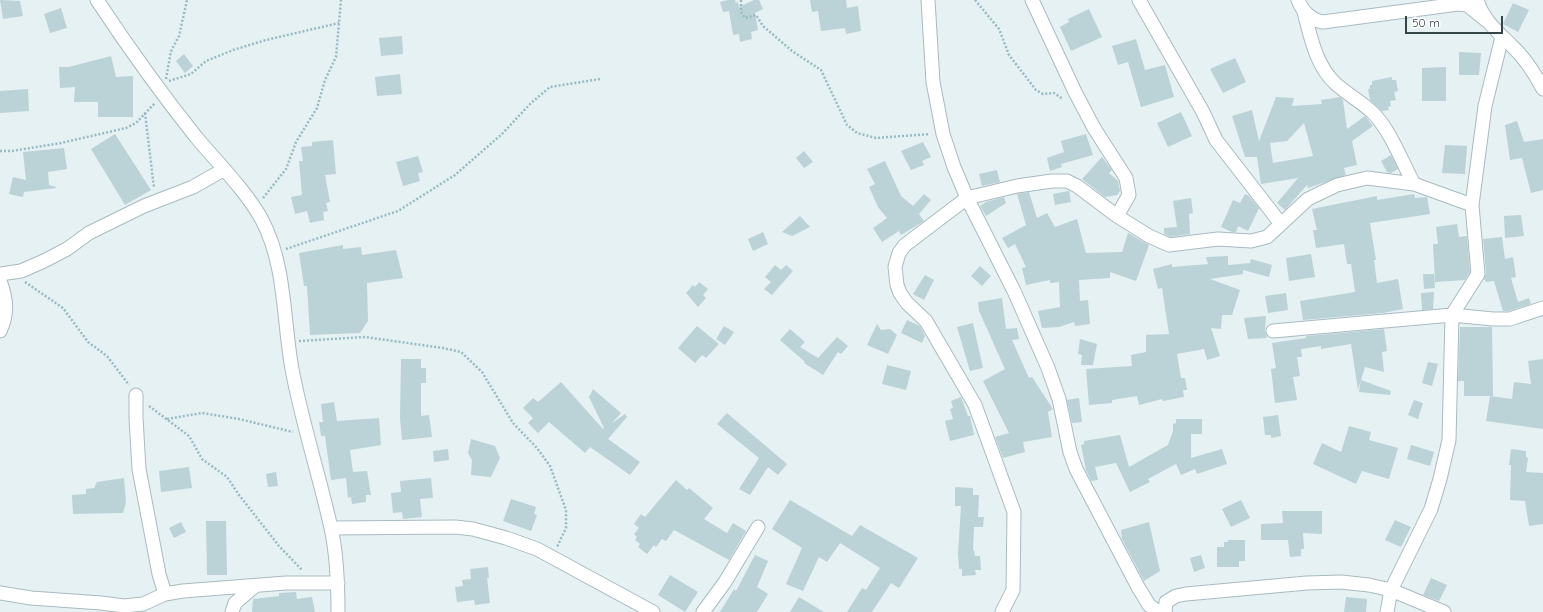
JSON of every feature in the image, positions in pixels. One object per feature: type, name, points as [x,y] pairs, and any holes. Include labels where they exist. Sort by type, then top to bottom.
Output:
[{"type":"street","points":[[96,0],[223,170],[255,209],[264,224],[274,253],[280,281],[292,368],[307,436],[331,528],[338,583],[338,612]]},
{"type":"street","points":[[928,0],[932,70],[943,134],[954,167],[967,198],[1014,291],[1048,368],[1062,410],[1070,452],[1076,469],[1138,587],[1149,605],[1158,612]]},
{"type":"street","points":[[1032,0],[1075,92],[1094,128],[1126,178],[1129,195],[1116,216]]},
{"type":"street","points":[[1139,0],[1196,99],[1216,140],[1282,224]]},
{"type":"street","points":[[1298,0],[1304,12],[1312,41],[1324,70],[1336,84],[1375,114],[1385,129],[1414,184]]},
{"type":"street","points":[[1477,0],[1487,21]]},
{"type":"street","points":[[1304,12],[1317,21],[1333,22],[1460,2],[1471,8],[1487,21],[1521,56],[1536,76],[1543,89]]},
{"type":"street","points":[[1387,612],[1391,590],[1426,522],[1440,479],[1449,440],[1452,315],[1478,274],[1472,205],[1485,106],[1502,37]]},
{"type":"street","points":[[0,331],[6,316],[3,276],[21,272],[44,261],[89,233],[144,206],[194,187],[223,170]]},
{"type":"street","points":[[1002,612],[1013,590],[1014,512],[975,405],[926,321],[907,303],[900,293],[895,275],[895,267],[901,249],[967,198],[1017,186],[1063,181],[1077,186],[1116,216],[1149,236],[1169,244],[1218,240],[1251,241],[1263,239],[1270,236],[1308,199],[1337,185],[1367,178],[1414,184],[1472,205]]},
{"type":"street","points":[[1273,331],[1452,315],[1492,319],[1510,319],[1543,308]]},
{"type":"street","points":[[136,395],[139,469],[159,574],[165,594]]},
{"type":"street","points":[[331,528],[455,527],[506,538],[552,556],[653,612]]},
{"type":"street","points":[[703,612],[725,582],[758,527]]},
{"type":"street","points":[[1165,612],[1166,602],[1176,596],[1186,594],[1307,583],[1341,582],[1369,585],[1391,590],[1444,612]]},
{"type":"street","points":[[0,593],[31,598],[124,606],[143,604],[165,594],[183,590],[338,583]]},
{"type":"street","points":[[232,612],[235,603],[255,586]]},
{"type":"path","points":[[0,151],[12,151],[61,143],[126,128],[136,123],[161,86],[171,50],[179,36],[187,0]]},
{"type":"path","points":[[255,209],[286,169],[296,142],[317,108],[325,80],[336,58],[340,0]]},
{"type":"path","points":[[741,0],[741,12],[745,18],[756,15],[763,26],[792,51],[820,70],[847,125],[857,133],[876,138],[943,134]]},
{"type":"path","points":[[975,0],[999,29],[1009,55],[1036,90],[1043,94],[1060,95],[1066,104]]},
{"type":"path","points":[[161,86],[191,74],[206,61],[233,50],[266,40],[339,23]]},
{"type":"path","points":[[274,253],[398,211],[455,175],[502,134],[531,103],[550,86],[600,79]]},
{"type":"path","points":[[144,113],[155,186],[144,206]]},
{"type":"path","points":[[3,276],[23,281],[63,308],[88,342],[107,356],[121,372],[136,395],[189,436],[202,459],[228,477],[239,495],[279,546],[314,584]]},
{"type":"path","points":[[288,342],[365,337],[461,352],[482,372],[513,423],[537,448],[550,466],[566,510],[566,528],[552,556]]},
{"type":"path","points":[[167,419],[202,413],[222,416],[307,436]]},
{"type":"building","points":[[0,0],[20,1],[23,16],[3,19]]},
{"type":"building","points":[[735,0],[736,3],[738,2],[739,7],[754,0],[759,0],[763,9],[755,13],[758,30],[751,32],[752,39],[740,42],[739,34],[733,35],[729,11],[723,12],[720,2]]},
{"type":"building","points":[[810,0],[846,0],[847,8],[858,6],[861,31],[846,34],[845,28],[821,31],[818,11],[812,12]]},
{"type":"building","points":[[1513,3],[1529,10],[1518,32],[1503,24]]},
{"type":"building","points":[[61,8],[67,28],[50,33],[44,14]]},
{"type":"building","points":[[1089,9],[1102,37],[1071,51],[1060,27],[1069,22],[1068,19]]},
{"type":"building","points":[[402,36],[403,54],[381,56],[379,38]]},
{"type":"building","points":[[1136,39],[1145,70],[1165,65],[1174,97],[1141,107],[1128,62],[1118,65],[1112,46]]},
{"type":"building","points":[[1459,52],[1481,53],[1479,75],[1459,75]]},
{"type":"building","points":[[184,54],[193,66],[185,73],[176,61]]},
{"type":"building","points":[[111,56],[116,77],[133,76],[133,117],[98,117],[98,102],[74,102],[75,87],[60,88],[59,67],[69,67]]},
{"type":"building","points":[[1235,58],[1246,82],[1223,93],[1210,69]]},
{"type":"building","points":[[1446,67],[1446,101],[1422,101],[1422,68]]},
{"type":"building","points":[[400,74],[402,94],[377,96],[375,77]]},
{"type":"building","points":[[1392,77],[1392,80],[1396,80],[1398,91],[1394,92],[1396,100],[1390,101],[1391,106],[1388,107],[1389,110],[1382,111],[1370,100],[1368,89],[1370,89],[1370,85],[1372,85],[1372,81]]},
{"type":"building","points":[[28,89],[29,111],[0,113],[0,91]]},
{"type":"building","points":[[1276,97],[1294,98],[1292,106],[1322,104],[1321,100],[1340,97],[1343,100],[1347,129],[1365,116],[1373,126],[1352,141],[1357,165],[1344,168],[1346,175],[1308,188],[1307,185],[1285,210],[1277,203],[1298,178],[1261,184],[1257,157],[1245,157],[1232,116],[1252,110],[1259,141]],"holes":[[[1304,123],[1313,156],[1273,163],[1270,143],[1287,141]]]},
{"type":"building","points":[[1181,112],[1192,136],[1168,147],[1157,123]]},
{"type":"building","points":[[1517,121],[1524,142],[1543,139],[1543,190],[1531,193],[1522,158],[1510,160],[1505,125]]},
{"type":"building","points":[[115,134],[151,190],[125,205],[91,149]]},
{"type":"building","points":[[1086,134],[1093,155],[1061,164],[1062,167],[1050,171],[1047,158],[1064,152],[1061,141]]},
{"type":"building","points":[[333,140],[336,174],[325,175],[330,202],[326,203],[328,211],[323,212],[324,220],[310,223],[307,211],[295,214],[291,197],[302,195],[299,161],[303,161],[301,147],[312,146],[312,142]]},
{"type":"building","points":[[923,142],[931,157],[922,161],[924,165],[911,170],[901,151]]},
{"type":"building","points":[[1445,145],[1467,146],[1465,174],[1442,173]]},
{"type":"building","points":[[64,148],[67,169],[48,172],[49,185],[56,188],[24,192],[23,197],[9,194],[13,177],[26,180],[23,152]]},
{"type":"building","points":[[804,151],[813,162],[804,168],[796,158]]},
{"type":"building","points":[[1391,155],[1398,169],[1391,173],[1387,172],[1381,161]]},
{"type":"building","points":[[418,156],[423,172],[418,173],[420,181],[403,186],[396,162]]},
{"type":"building","points":[[1102,157],[1112,170],[1109,173],[1118,181],[1120,191],[1117,195],[1105,197],[1082,179]]},
{"type":"building","points":[[885,161],[901,196],[913,206],[924,194],[931,200],[919,214],[924,221],[901,235],[899,231],[882,242],[873,228],[887,218],[878,207],[869,187],[875,184],[867,169]]},
{"type":"building","points":[[997,170],[1000,182],[982,186],[979,174]]},
{"type":"building","points":[[1069,191],[1071,202],[1055,205],[1053,194]]},
{"type":"building","points":[[1029,192],[1037,218],[1047,213],[1055,227],[1077,219],[1086,253],[1122,252],[1128,233],[1149,245],[1136,281],[1110,272],[1110,278],[1079,280],[1080,301],[1088,300],[1090,324],[1075,326],[1074,322],[1059,327],[1042,328],[1038,311],[1060,307],[1059,282],[1050,283],[1050,280],[1026,285],[1022,268],[1026,267],[1015,244],[1008,248],[1002,238],[1026,225],[1017,194]]},
{"type":"building","points":[[1245,194],[1249,196],[1259,208],[1248,231],[1238,226],[1236,232],[1232,232],[1221,227],[1233,200],[1240,203]]},
{"type":"building","points":[[1414,194],[1415,198],[1427,197],[1430,214],[1370,223],[1376,260],[1374,260],[1377,283],[1398,279],[1403,309],[1383,313],[1303,320],[1300,301],[1355,292],[1351,264],[1347,264],[1344,244],[1316,248],[1313,230],[1317,230],[1312,209],[1377,196],[1377,200]]},
{"type":"building","points":[[1004,197],[1006,203],[986,216],[980,206],[986,202]]},
{"type":"building","points":[[1191,198],[1193,213],[1189,214],[1190,234],[1170,237],[1164,234],[1164,228],[1177,227],[1173,201]]},
{"type":"building","points":[[1521,215],[1524,236],[1505,238],[1504,216]]},
{"type":"building","points":[[800,216],[810,227],[792,236],[782,232]]},
{"type":"building","points":[[1457,224],[1459,237],[1467,236],[1470,272],[1465,280],[1435,282],[1433,244],[1438,244],[1436,227]]},
{"type":"building","points":[[763,232],[768,244],[753,251],[748,239]]},
{"type":"building","points":[[1502,237],[1505,259],[1513,257],[1516,277],[1511,278],[1518,302],[1529,298],[1531,304],[1509,311],[1503,311],[1494,281],[1486,282],[1484,279],[1486,273],[1483,239]]},
{"type":"building","points":[[343,245],[343,249],[361,247],[362,255],[396,250],[403,278],[367,283],[368,321],[360,333],[310,335],[307,286],[304,286],[299,253]]},
{"type":"building","points":[[1311,254],[1315,277],[1289,281],[1286,258]]},
{"type":"building","points":[[1228,256],[1228,265],[1250,263],[1251,259],[1272,265],[1269,277],[1243,270],[1243,274],[1210,279],[1240,290],[1232,315],[1222,315],[1221,329],[1211,328],[1220,356],[1207,360],[1204,349],[1177,354],[1181,378],[1185,378],[1187,390],[1183,390],[1184,397],[1163,401],[1162,399],[1139,405],[1137,396],[1112,400],[1112,403],[1089,405],[1086,369],[1132,366],[1131,355],[1146,352],[1146,335],[1169,334],[1162,288],[1158,289],[1153,269],[1172,264],[1172,267],[1208,264],[1206,257]]},
{"type":"building","points":[[775,265],[781,270],[786,265],[793,271],[772,295],[764,289],[771,282],[765,277]]},
{"type":"building","points":[[980,266],[991,276],[982,286],[971,276]]},
{"type":"building","points":[[1423,274],[1434,274],[1435,288],[1424,289]]},
{"type":"building","points":[[925,275],[934,280],[924,300],[913,294]]},
{"type":"building","points":[[699,282],[708,289],[703,295],[706,298],[698,307],[686,293],[693,285],[695,287]]},
{"type":"building","points":[[1434,292],[1433,309],[1422,310],[1421,293]]},
{"type":"building","points":[[1286,293],[1288,310],[1268,313],[1265,296]]},
{"type":"building","points":[[1002,298],[1006,329],[1017,328],[1019,339],[1012,340],[1029,378],[1032,377],[1053,409],[1048,412],[1052,437],[1023,442],[1025,452],[1003,458],[995,437],[1009,433],[983,381],[1005,369],[979,311],[978,302]]},
{"type":"building","points":[[1266,316],[1265,331],[1267,338],[1248,339],[1244,318]]},
{"type":"building","points":[[907,320],[920,326],[925,336],[922,343],[901,333]]},
{"type":"building","points":[[973,323],[983,368],[970,371],[957,327]]},
{"type":"building","points":[[877,324],[881,330],[890,329],[897,335],[888,354],[867,345]]},
{"type":"building","points":[[697,326],[719,344],[706,358],[702,355],[695,363],[678,348]]},
{"type":"building","points":[[724,326],[734,332],[725,345],[716,339]]},
{"type":"building","points":[[1460,327],[1492,327],[1493,396],[1464,396],[1464,381],[1458,381]]},
{"type":"building","points":[[790,329],[805,342],[800,347],[818,358],[837,337],[848,346],[841,354],[838,352],[823,375],[804,363],[805,362],[780,340]]},
{"type":"building","points":[[1384,329],[1387,351],[1382,352],[1384,372],[1365,367],[1358,390],[1351,344],[1321,349],[1321,346],[1301,349],[1302,357],[1297,357],[1300,376],[1293,377],[1297,400],[1275,403],[1271,369],[1276,368],[1272,343],[1306,338],[1306,336]]},
{"type":"building","points":[[1080,339],[1097,344],[1093,365],[1081,365],[1082,355],[1078,354]]},
{"type":"building","points":[[401,359],[421,359],[421,368],[426,368],[426,383],[421,383],[421,416],[429,415],[432,437],[402,440],[400,418]]},
{"type":"building","points":[[1543,359],[1543,429],[1486,421],[1490,396],[1512,399],[1514,382],[1531,384],[1528,361]]},
{"type":"building","points":[[1428,362],[1438,364],[1432,386],[1422,383]]},
{"type":"building","points":[[887,365],[911,371],[906,390],[882,384]]},
{"type":"building","points":[[1361,380],[1391,391],[1390,395],[1359,392]]},
{"type":"building","points":[[561,382],[603,429],[604,428],[589,397],[593,389],[621,413],[612,423],[625,414],[627,417],[608,439],[640,462],[630,475],[590,447],[585,453],[549,422],[538,433],[528,423],[533,418],[523,408],[533,398],[538,402]]},
{"type":"building","points":[[961,397],[968,416],[970,416],[974,435],[950,441],[945,421],[953,419],[950,409],[953,408],[951,401]]},
{"type":"building","points":[[1079,398],[1082,422],[1072,423],[1067,400]]},
{"type":"building","points":[[1414,400],[1423,403],[1418,419],[1408,415]]},
{"type":"building","points":[[334,402],[337,421],[379,418],[381,445],[350,450],[353,472],[367,471],[371,495],[366,495],[366,502],[352,504],[351,497],[348,498],[346,478],[331,480],[325,436],[321,436],[319,422],[323,422],[321,404]]},
{"type":"building","points":[[727,413],[787,464],[778,475],[768,467],[750,495],[739,489],[759,458],[717,424]]},
{"type":"building","points":[[1278,415],[1281,436],[1271,438],[1271,435],[1265,435],[1263,417]]},
{"type":"building","points":[[1176,419],[1202,419],[1202,434],[1191,434],[1191,458],[1222,449],[1227,464],[1197,474],[1195,469],[1181,475],[1176,464],[1148,479],[1150,482],[1130,492],[1116,463],[1095,467],[1098,480],[1091,481],[1086,470],[1081,445],[1084,444],[1084,441],[1120,435],[1129,467],[1168,445],[1173,431],[1173,424],[1176,423]]},
{"type":"building","points":[[1349,426],[1371,432],[1369,440],[1398,448],[1389,479],[1362,471],[1356,484],[1313,464],[1322,443],[1341,452]]},
{"type":"building","points":[[471,439],[495,446],[500,458],[491,477],[471,475],[472,460],[468,453]]},
{"type":"building","points":[[1411,445],[1434,452],[1430,466],[1407,459]]},
{"type":"building","points":[[448,449],[449,460],[434,462],[433,451]]},
{"type":"building","points":[[1511,449],[1526,451],[1526,457],[1528,458],[1526,472],[1543,473],[1543,524],[1529,526],[1525,501],[1510,500],[1511,465],[1509,465]]},
{"type":"building","points":[[189,467],[192,488],[161,492],[159,471]]},
{"type":"building","points":[[276,472],[278,486],[268,487],[266,474]]},
{"type":"building","points":[[124,478],[126,502],[123,513],[73,514],[72,495],[86,494],[86,489],[94,488],[97,482]]},
{"type":"building","points":[[431,478],[433,498],[420,499],[422,517],[403,519],[402,512],[393,513],[391,493],[401,492],[400,481]]},
{"type":"building","points":[[676,480],[687,490],[689,488],[713,508],[704,519],[727,533],[733,523],[746,531],[729,560],[674,530],[666,541],[662,539],[656,547],[654,545],[647,554],[638,547],[640,544],[635,540],[637,537],[634,534],[639,528],[634,524],[641,514],[645,517]]},
{"type":"building","points":[[955,487],[973,488],[973,495],[979,495],[978,517],[984,517],[983,527],[974,527],[973,550],[975,556],[980,556],[981,570],[975,570],[976,575],[962,576],[962,569],[959,569],[958,554],[961,506],[955,506]]},
{"type":"building","points":[[511,499],[536,507],[534,514],[537,515],[531,531],[503,521]]},
{"type":"building","points":[[790,500],[852,536],[860,525],[918,558],[899,588],[891,583],[872,612],[847,612],[862,588],[866,590],[880,568],[840,543],[827,562],[819,557],[803,591],[786,584],[802,548],[772,529]]},
{"type":"building","points":[[1241,500],[1250,518],[1231,527],[1222,509]]},
{"type":"building","points":[[1282,511],[1322,511],[1322,534],[1303,533],[1304,549],[1301,549],[1301,556],[1290,557],[1288,540],[1261,540],[1261,524],[1283,523]]},
{"type":"building","points":[[1395,520],[1411,527],[1401,547],[1385,540]]},
{"type":"building","points":[[206,521],[226,521],[227,575],[207,575]]},
{"type":"building","points":[[181,522],[186,532],[174,538],[169,528]]},
{"type":"building","points":[[1149,522],[1160,571],[1144,581],[1122,539],[1121,530]]},
{"type":"building","points":[[1228,540],[1245,540],[1245,561],[1239,561],[1239,567],[1217,567],[1217,547],[1224,547],[1224,542],[1228,542]]},
{"type":"building","points":[[755,555],[768,561],[757,587],[768,594],[757,612],[720,612],[734,589],[736,591]]},
{"type":"building","points":[[1201,555],[1205,568],[1194,572],[1190,558]]},
{"type":"building","points":[[488,567],[489,578],[487,578],[490,603],[475,605],[474,600],[457,602],[455,587],[463,586],[462,580],[471,579],[470,569]]},
{"type":"building","points":[[670,575],[698,592],[685,612],[658,595]]},
{"type":"building","points":[[1431,578],[1447,585],[1439,601],[1423,595]]},
{"type":"building","points":[[296,592],[297,599],[312,597],[315,612],[252,612],[253,599],[279,596],[279,593]]},
{"type":"building","points":[[799,597],[824,612],[790,612]]},
{"type":"building","points":[[1346,597],[1367,599],[1366,612],[1344,612]]}]
